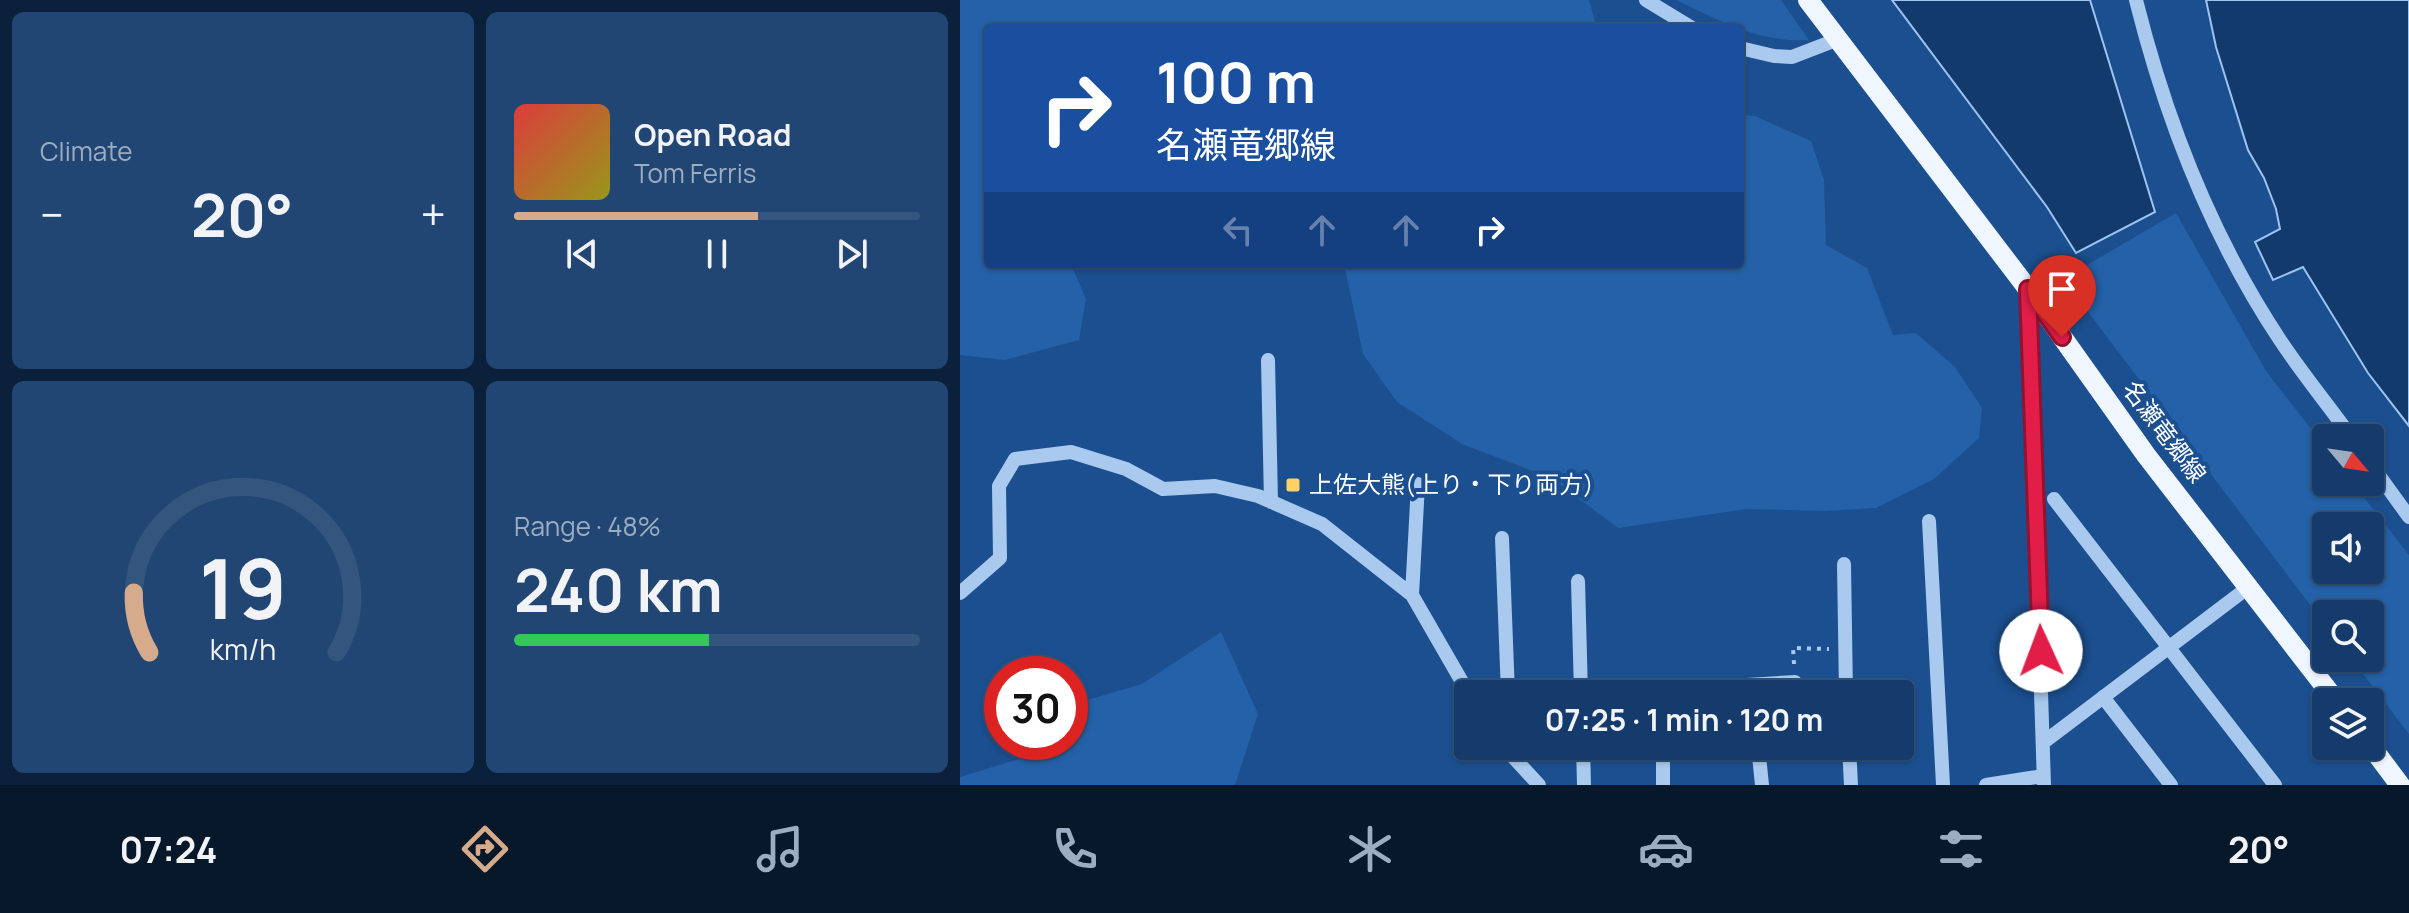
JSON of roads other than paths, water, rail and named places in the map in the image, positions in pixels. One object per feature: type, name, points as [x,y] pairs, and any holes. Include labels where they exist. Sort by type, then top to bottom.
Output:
[{"type":"main road","name":"名瀬竜郷線","points":[[1808,0],[2028,289],[2146,455],[2326,688]]},
{"type":"main road","points":[[2379,760],[2392,782]]},
{"type":"street","points":[[1646,0],[1685,24]]},
{"type":"street","points":[[2136,0],[2153,67],[2186,161],[2228,252],[2280,339],[2342,424]]},
{"type":"street","points":[[1744,49],[1792,57],[1836,40]]},
{"type":"street","points":[[1986,785],[2046,782],[2028,289]]},
{"type":"street","points":[[1268,360],[1271,502]]},
{"type":"street","points":[[960,593],[1000,558],[999,486],[1015,459],[1071,452],[1126,469],[1163,489],[1215,486],[1258,496],[1322,524],[1412,595],[1461,680]]},
{"type":"street","points":[[2384,482],[2409,517]]},
{"type":"street","points":[[1412,595],[1418,484]]},
{"type":"street","points":[[2054,499],[2275,785]]},
{"type":"street","points":[[1929,521],[1943,785]]},
{"type":"street","points":[[1502,538],[1507,680]]},
{"type":"street","points":[[1844,564],[1845,680]]},
{"type":"street","points":[[1578,581],[1581,680]]},
{"type":"street","points":[[2044,742],[2250,586]]},
{"type":"street","points":[[2103,697],[2171,785]]},
{"type":"street","points":[[1517,760],[1539,785]]},
{"type":"street","points":[[1583,760],[1584,785]]},
{"type":"street","points":[[1663,760],[1663,785]]},
{"type":"street","points":[[1759,760],[1762,785]]},
{"type":"street","points":[[1850,760],[1851,785]]},
{"type":"place","name":"上佐大熊(上り・下り両方)","points":[[1293,485]]}]
